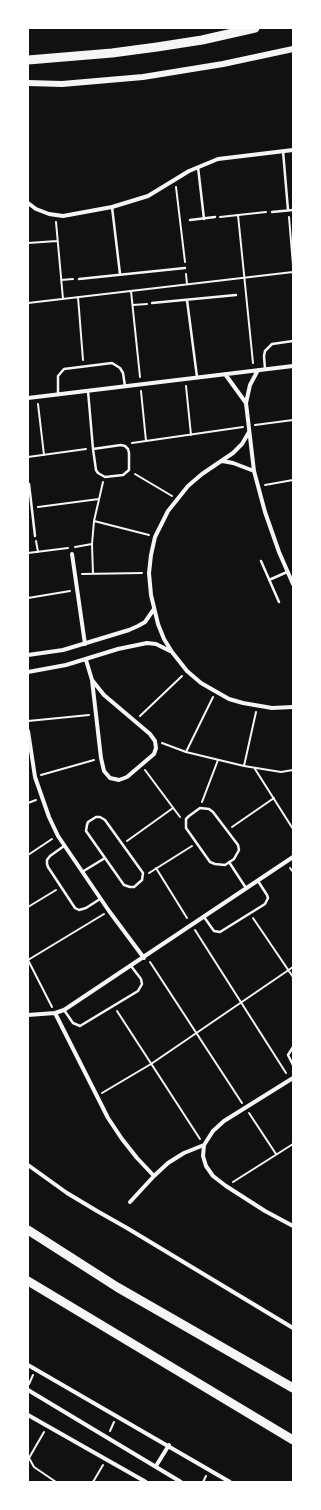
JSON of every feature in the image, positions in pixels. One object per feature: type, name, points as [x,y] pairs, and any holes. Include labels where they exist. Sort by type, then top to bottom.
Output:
[{"type":"highway","points":[[28,60],[104,54],[157,47],[202,40],[255,28]]},
{"type":"highway","points":[[28,1230],[117,1286],[293,1388]]},
{"type":"highway","points":[[28,1281],[293,1440]]},
{"type":"street","points":[[28,83],[62,84],[143,77],[223,64],[293,49]]},
{"type":"street","points":[[28,203],[36,209],[49,214],[63,216],[112,207],[148,196],[198,167],[218,159],[293,150]]},
{"type":"street","points":[[28,398],[293,366]]},
{"type":"street","points":[[256,370],[246,403],[254,472],[268,519],[293,584]]},
{"type":"street","points":[[225,374],[246,403]]},
{"type":"street","points":[[249,432],[242,444],[233,454],[202,474],[177,499],[161,523],[155,537],[149,573],[154,609],[161,632],[172,652],[187,671],[201,683],[229,699],[257,707],[293,707]]},
{"type":"street","points":[[222,461],[233,463],[254,472]]},
{"type":"street","points":[[72,554],[86,644]]},
{"type":"street","points":[[28,655],[64,650],[138,626],[150,616],[154,609]]},
{"type":"street","points":[[28,672],[66,665],[118,649],[147,643],[156,644],[172,652]]},
{"type":"street","points":[[86,660],[92,680],[101,758],[104,771],[110,778],[119,780],[128,777],[154,754],[156,748],[155,741],[135,721],[104,695],[92,680]]},
{"type":"street","points":[[28,731],[35,777],[41,798],[58,836],[109,911],[145,957]]},
{"type":"street","points":[[28,1015],[55,1013],[64,1010],[293,858]]},
{"type":"street","points":[[55,1013],[108,1118],[137,1158],[154,1176]]},
{"type":"street","points":[[292,1079],[224,1121],[213,1131],[204,1145],[203,1156],[206,1166],[213,1176],[265,1211],[293,1226]]},
{"type":"street","points":[[130,1202],[168,1163],[184,1153],[204,1145]]},
{"type":"street","points":[[28,1165],[91,1208],[293,1328]]},
{"type":"street","points":[[28,1365],[169,1445],[230,1482]]},
{"type":"street","points":[[28,1390],[181,1482]]},
{"type":"street","points":[[28,1415],[146,1482]]},
{"type":"street","points":[[156,1466],[169,1445]]},
{"type":"lane","points":[[283,151],[288,210]]},
{"type":"lane","points":[[198,167],[204,219]]},
{"type":"lane","points":[[112,207],[120,274]]},
{"type":"lane","points":[[272,212],[293,210]]},
{"type":"lane","points":[[190,220],[215,218]]},
{"type":"lane","points":[[79,279],[185,268]]},
{"type":"lane","points":[[152,303],[236,295]]},
{"type":"lane","points":[[187,300],[197,377]]},
{"type":"lane","points":[[265,369],[264,356],[272,344],[293,341]]},
{"type":"lane","points":[[58,395],[58,376],[64,369],[112,363],[120,368],[123,373],[125,386]]},
{"type":"lane","points":[[88,391],[96,470],[98,474],[105,477],[123,475],[129,470],[128,449],[125,446],[121,445],[94,448]]},
{"type":"lane","points":[[30,484],[35,536]]},
{"type":"lane","points":[[28,512],[33,512]]},
{"type":"lane","points":[[262,561],[279,602]]},
{"type":"lane","points":[[270,580],[288,572]]},
{"type":"lane","points":[[200,808],[209,809],[213,812],[238,845],[239,850],[234,859],[225,865],[210,862],[186,828],[185,823],[189,816],[200,808]]},
{"type":"lane","points":[[96,817],[103,818],[122,844],[143,873],[140,883],[134,887],[127,887],[124,885],[86,831],[88,822],[96,817]]},
{"type":"lane","points":[[64,846],[47,860],[48,867],[75,908],[79,910],[86,908],[101,899]]},
{"type":"lane","points":[[82,872],[105,858]]},
{"type":"lane","points":[[230,862],[247,889]]},
{"type":"lane","points":[[204,917],[214,930],[220,932],[265,904],[268,898],[258,881]]},
{"type":"lane","points":[[64,1010],[73,1023],[80,1026],[138,992],[142,984],[141,979],[131,966]]},
{"type":"lane","points":[[293,1047],[288,1055],[293,1065]]},
{"type":"path","points":[[175,180],[187,284]]},
{"type":"path","points":[[288,210],[293,265]]},
{"type":"path","points":[[215,218],[272,212]]},
{"type":"path","points":[[55,215],[63,299]]},
{"type":"path","points":[[238,215],[244,278],[256,370]]},
{"type":"path","points":[[28,243],[57,241]]},
{"type":"path","points":[[28,303],[293,272]]},
{"type":"path","points":[[61,280],[79,279]]},
{"type":"path","points":[[131,291],[146,441]]},
{"type":"path","points":[[78,297],[84,367]]},
{"type":"path","points":[[133,304],[152,303]]},
{"type":"path","points":[[185,379],[191,435]]},
{"type":"path","points":[[38,397],[44,455]]},
{"type":"path","points":[[121,445],[293,420]]},
{"type":"path","points":[[28,457],[94,448]]},
{"type":"path","points":[[129,470],[177,499]]},
{"type":"path","points":[[93,574],[92,544],[94,521],[98,499],[105,477]]},
{"type":"path","points":[[258,487],[293,480]]},
{"type":"path","points":[[32,508],[98,499]]},
{"type":"path","points":[[94,521],[155,537]]},
{"type":"path","points":[[35,536],[38,552]]},
{"type":"path","points":[[28,553],[92,544]]},
{"type":"path","points":[[75,574],[149,573]]},
{"type":"path","points":[[28,598],[77,590]]},
{"type":"path","points":[[135,721],[187,671]]},
{"type":"path","points":[[186,752],[216,692]]},
{"type":"path","points":[[244,766],[257,707]]},
{"type":"path","points":[[28,721],[96,714]]},
{"type":"path","points":[[155,741],[186,752],[255,769],[281,772],[293,770]]},
{"type":"path","points":[[35,777],[101,758]]},
{"type":"path","points":[[200,808],[218,760]]},
{"type":"path","points":[[142,766],[185,823]]},
{"type":"path","points":[[255,769],[293,829]]},
{"type":"path","points":[[227,830],[274,798]]},
{"type":"path","points":[[122,844],[173,808]]},
{"type":"path","points":[[28,855],[58,836]]},
{"type":"path","points":[[143,877],[197,843]]},
{"type":"path","points":[[156,868],[241,1003],[292,1079]]},
{"type":"path","points":[[28,907],[61,887]]},
{"type":"path","points":[[55,1013],[28,960],[109,911]]},
{"type":"path","points":[[250,914],[293,978]]},
{"type":"path","points":[[145,957],[197,1033],[276,1154]]},
{"type":"path","points":[[96,1096],[151,1064],[293,968]]},
{"type":"path","points":[[114,1006],[204,1145]]},
{"type":"path","points":[[226,1186],[293,1144]]},
{"type":"path","points":[[107,1437],[118,1416]]},
{"type":"path","points":[[48,1426],[29,1458],[34,1467],[56,1482]]},
{"type":"path","points":[[93,1482],[107,1459]]}]
